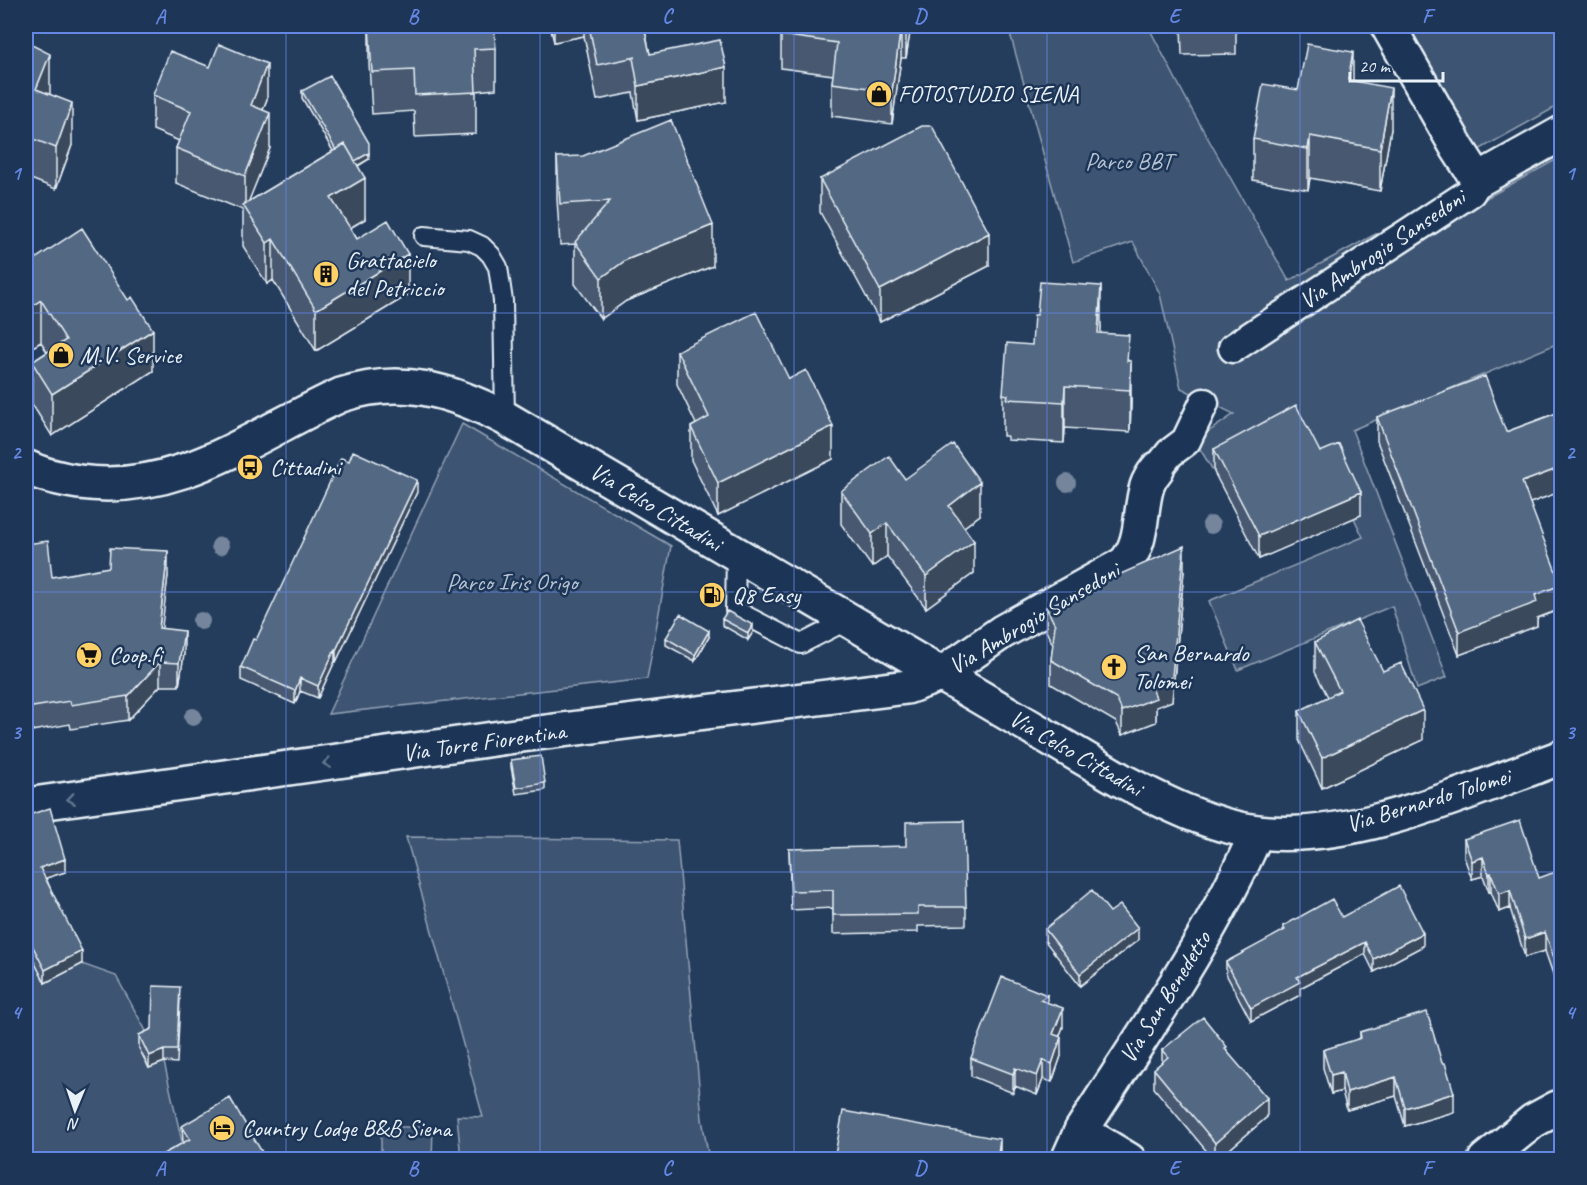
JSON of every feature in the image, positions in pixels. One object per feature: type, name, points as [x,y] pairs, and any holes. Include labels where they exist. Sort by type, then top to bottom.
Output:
[{"type":"street","points":[[1388,26],[1478,180]]},
{"type":"street","name":"Via Ambrogio Sansedoni","points":[[1233,348],[1471,192],[1478,180],[1562,133]]},
{"type":"street","name":"Via Celso Cittadini","points":[[26,467],[63,479],[87,483],[118,484],[155,479],[180,473],[216,459],[341,395],[356,390],[379,386],[423,387],[438,390],[468,400],[505,418],[940,675],[1142,791],[1190,813],[1257,832]]},
{"type":"street","name":"Via Ambrogio Sansedoni","points":[[940,675],[1002,632],[1124,564],[1137,543],[1146,489],[1157,469],[1170,453],[1186,441],[1204,403]]},
{"type":"street","name":"Via Torre Fiorentina","points":[[26,805],[522,735],[907,687],[940,675]]},
{"type":"street","name":"Via Bernardo Tolomei","points":[[1257,832],[1331,830],[1383,818],[1454,796],[1562,757]]},
{"type":"street","name":"Via San Benedetto","points":[[1075,1145],[1209,929],[1257,832]]},
{"type":"street","points":[[1485,1160],[1533,1121],[1557,1108]]},
{"type":"street","points":[[1075,1145],[1129,1160]]},
{"type":"lane","points":[[424,236],[455,238],[475,243],[491,255],[498,267],[503,302],[505,418]]},
{"type":"lane","points":[[736,555],[735,610],[801,644],[848,620]]},
{"type":"green space","name":"Parco BBT","points":[[1008,26],[1148,26],[1193,112],[1289,281],[1453,192],[1463,211],[1561,157],[1561,342],[1352,430],[1447,677],[1417,689],[1392,606],[1238,670],[1209,601],[1363,537],[1354,518],[1360,515],[1320,476],[1296,429],[1214,472],[1195,441],[1234,414],[1181,388],[1160,294],[1133,242],[1073,262]]},
{"type":"green space","points":[[1408,26],[1561,26],[1561,104],[1477,151]]},
{"type":"green space","name":"Parco Iris Origo","points":[[462,424],[671,546],[647,679],[328,714]]},
{"type":"green space","points":[[406,837],[677,840],[702,1119],[709,1159],[461,1159],[457,1116],[483,1117]]},
{"type":"green space","points":[[26,945],[45,983],[82,964],[116,976],[152,1042],[139,1048],[149,1068],[164,1062],[182,1142],[190,1155],[182,1160],[26,1159]]},
{"type":"green space","points":[[381,1127],[433,1127],[432,1159],[381,1159]]},
{"type":"building","points":[[369,26],[494,26],[496,48],[474,49],[476,92],[415,95],[414,70],[372,72]]},
{"type":"building","points":[[589,26],[644,26],[650,54],[720,40],[726,67],[638,86],[633,58],[636,57],[597,65]]},
{"type":"building","points":[[782,26],[901,26],[892,91],[832,83],[837,43],[781,35]]},
{"type":"building","points":[[26,42],[50,54],[36,89],[72,103],[56,148],[26,136]]},
{"type":"building","points":[[219,44],[267,64],[251,105],[270,113],[245,176],[176,148],[191,111],[153,95],[170,51],[210,67]]},
{"type":"building","points":[[1307,44],[1353,52],[1348,80],[1391,88],[1380,149],[1310,136],[1308,149],[1253,139],[1263,84],[1298,90]]},
{"type":"building","points":[[330,76],[369,143],[369,153],[355,161],[345,144],[336,150],[302,91]]},
{"type":"building","points":[[671,120],[713,225],[626,260],[601,278],[575,242],[610,201],[560,204],[557,157],[583,156]]},
{"type":"building","points":[[922,126],[932,126],[989,233],[880,290],[820,179]]},
{"type":"building","points":[[345,144],[365,178],[331,198],[357,239],[388,220],[408,254],[316,310],[273,239],[267,243],[243,205]]},
{"type":"building","points":[[82,228],[128,300],[132,297],[153,330],[52,394],[32,362],[66,340],[41,300],[26,310],[26,265]]},
{"type":"building","points":[[1040,282],[1101,286],[1098,333],[1129,335],[1127,361],[1131,361],[1130,390],[1065,386],[1064,402],[1007,399],[1008,395],[1003,394],[1007,343],[1032,345]]},
{"type":"building","points":[[756,312],[789,379],[806,370],[833,426],[718,483],[691,427],[709,417],[677,351]]},
{"type":"building","points":[[1485,376],[1506,432],[1562,411],[1562,467],[1522,482],[1561,585],[1535,595],[1537,602],[1459,632],[1377,417]]},
{"type":"building","points":[[1296,405],[1320,452],[1339,444],[1361,492],[1259,536],[1214,449]]},
{"type":"building","points":[[953,444],[980,482],[949,506],[974,541],[926,576],[887,523],[872,534],[841,491],[889,456],[905,479]]},
{"type":"building","points":[[353,451],[417,480],[318,686],[300,678],[295,691],[241,667],[253,639],[256,640],[341,458],[349,461]]},
{"type":"building","points":[[48,541],[52,577],[109,567],[110,548],[168,551],[159,628],[184,631],[179,663],[160,662],[128,696],[71,705],[70,701],[26,708],[26,544]]},
{"type":"building","name":"San Bernardo Tolomei","points":[[1184,546],[1172,677],[1151,685],[1156,698],[1122,711],[1116,698],[1051,660],[1055,625],[1046,607]]},
{"type":"building","points":[[727,611],[753,625],[748,633],[722,619]]},
{"type":"building","points":[[680,614],[709,631],[695,655],[666,638]]},
{"type":"building","points":[[1357,620],[1383,671],[1401,663],[1423,710],[1322,758],[1299,711],[1340,691],[1315,642]]},
{"type":"building","points":[[541,756],[545,783],[516,788],[511,760]]},
{"type":"building","points":[[50,808],[65,859],[40,868],[82,951],[45,970],[26,933],[26,816]]},
{"type":"building","points":[[1520,820],[1539,878],[1558,871],[1562,881],[1562,982],[1545,932],[1525,939],[1510,890],[1499,894],[1483,857],[1472,861],[1464,839]]},
{"type":"building","points":[[964,821],[966,907],[918,907],[918,914],[833,915],[833,890],[791,891],[789,849],[906,846],[906,822]]},
{"type":"building","points":[[1399,886],[1423,933],[1374,959],[1365,942],[1297,977],[1300,982],[1251,1008],[1226,962],[1285,930],[1283,926],[1332,899],[1342,917]]},
{"type":"building","points":[[1092,890],[1110,912],[1120,905],[1138,928],[1080,974],[1045,929]]},
{"type":"building","points":[[1002,977],[1047,995],[1040,1000],[1063,1008],[1053,1034],[1061,1037],[1052,1064],[1043,1060],[1037,1076],[1015,1068],[1013,1074],[971,1058]]},
{"type":"building","points":[[153,986],[180,987],[177,1050],[164,1050],[149,1056],[139,1035],[152,1029]]},
{"type":"building","points":[[1427,1012],[1442,1063],[1445,1063],[1454,1093],[1405,1108],[1396,1077],[1347,1092],[1342,1072],[1331,1075],[1323,1050],[1361,1038],[1360,1032]]},
{"type":"building","points":[[1203,1017],[1227,1047],[1225,1049],[1267,1098],[1215,1143],[1154,1069],[1168,1057],[1162,1050]]},
{"type":"building","points":[[230,1098],[266,1159],[277,1152],[282,1160],[153,1160],[190,1139],[182,1126]]},
{"type":"building","points":[[843,1111],[1000,1139],[997,1160],[834,1160]]},
{"type":"place","name":"FOTOSTUDIO SIENA","points":[[879,94]]},
{"type":"place","name":"Grattacielo del Petriccio","points":[[326,274]]},
{"type":"place","name":"M.V. Service","points":[[61,355]]},
{"type":"place","name":"Cittadini","points":[[250,467]]},
{"type":"place","name":"Q8 Easy","points":[[712,595]]},
{"type":"place","name":"Coop.fi","points":[[89,655]]},
{"type":"place","name":"San Bernardo Tolomei","points":[[1114,667]]},
{"type":"place","name":"Country Lodge B&B Siena","points":[[222,1128]]}]
